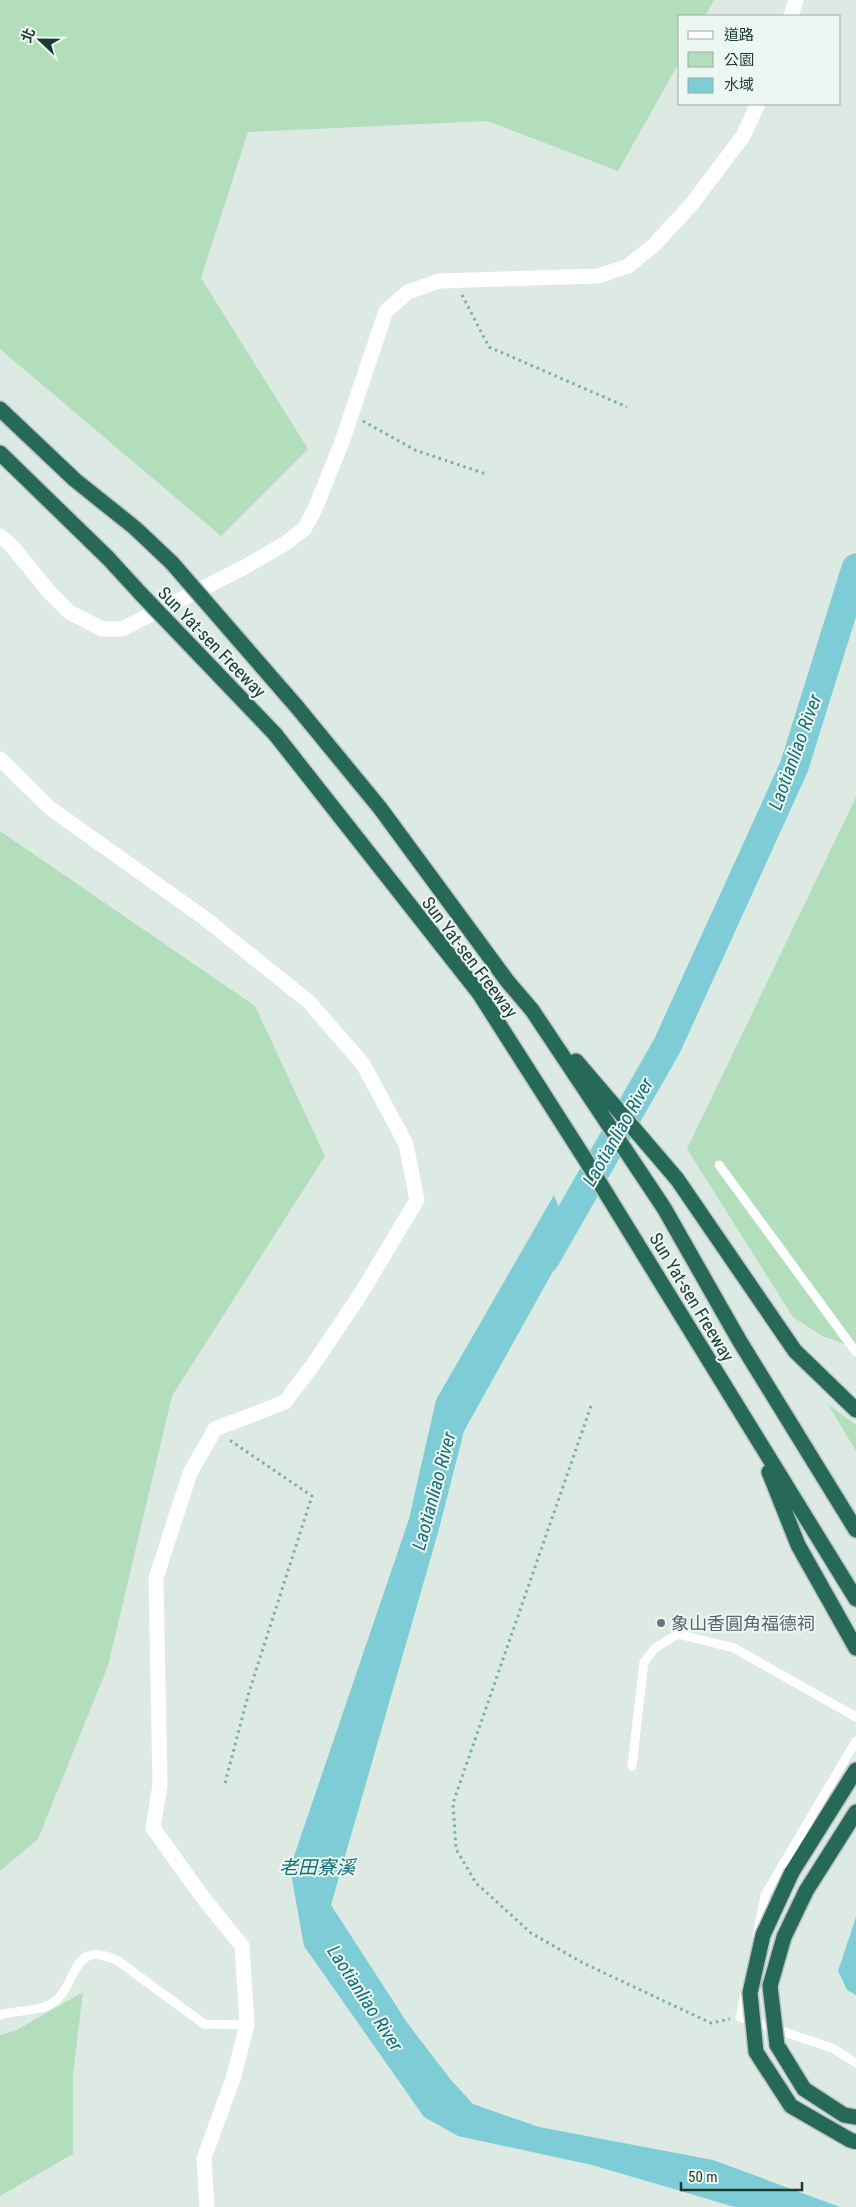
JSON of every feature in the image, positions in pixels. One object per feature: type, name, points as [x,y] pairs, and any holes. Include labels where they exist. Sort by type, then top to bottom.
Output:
[{"type":"highway","name":"Sun Yat-sen Freeway","points":[[0,409],[75,480],[135,528],[172,563],[297,707],[380,808],[508,982],[532,1010],[664,1208],[739,1340],[856,1530]]},
{"type":"highway","name":"Sun Yat-sen Freeway","points":[[0,453],[108,558],[275,734],[479,993],[640,1248],[856,1599]]},
{"type":"highway","points":[[532,1010],[677,1179],[795,1351],[856,1410]]},
{"type":"highway","points":[[754,1436],[798,1544],[856,1648]]},
{"type":"highway","points":[[856,1770],[792,1872],[763,1936],[750,1993],[756,2052],[791,2106],[856,2142]]},
{"type":"highway","points":[[856,1812],[806,1890],[784,1937],[770,1986],[777,2045],[804,2088],[844,2115],[856,2118]]},
{"type":"street","points":[[791,15],[796,0]]},
{"type":"street","points":[[0,536],[10,544],[51,594],[69,612],[102,629],[122,629],[244,568],[286,543],[304,529],[318,502],[342,442],[386,311],[408,292],[439,281],[598,276],[628,266],[654,245],[691,205],[742,136],[758,105]]},
{"type":"street","points":[[0,759],[50,808],[203,917],[308,1002],[363,1064],[406,1144],[417,1200],[360,1295],[315,1362],[285,1402],[215,1429],[190,1473],[156,1578],[160,1785],[153,1828],[204,1899],[242,1946],[247,2026],[233,2079],[204,2158],[207,2207]]},
{"type":"lane","points":[[719,1165],[856,1352]]},
{"type":"lane","points":[[632,1766],[644,1662],[655,1648],[678,1634],[734,1648],[856,1716]]},
{"type":"lane","points":[[856,1741],[765,1895],[740,2017],[832,2048],[856,2063]]},
{"type":"lane","points":[[0,2015],[48,2006],[66,1988],[77,1965],[88,1956],[103,1954],[118,1961],[204,2024],[247,2026]]},
{"type":"path","points":[[454,280],[489,347],[627,407]]},
{"type":"path","points":[[351,415],[415,450],[486,474]]},
{"type":"path","points":[[591,1406],[454,1804],[456,1849],[476,1883],[531,1933],[582,1963],[711,2023],[740,2017]]},
{"type":"path","points":[[215,1429],[312,1496],[249,1692],[225,1783]]},
{"type":"green space","points":[[0,0],[714,0],[706,15],[678,15],[678,65],[618,171],[488,121],[248,132],[201,278],[308,449],[221,536],[0,349]]},
{"type":"green space","points":[[856,797],[856,1348],[822,1336],[793,1317],[687,1149]]},
{"type":"green space","points":[[0,831],[255,1006],[325,1156],[172,1396],[108,1666],[38,1839],[0,1871]]},
{"type":"green space","points":[[828,1404],[856,1425],[856,1451]]},
{"type":"green space","points":[[83,1992],[73,2074],[73,2154],[0,2196],[0,2035],[15,2031]]},
{"type":"water","name":"老田寮溪","points":[[554,1195],[571,1239],[464,1431],[439,1529],[331,1905],[408,2024],[451,2080],[473,2104],[539,2127],[713,2160],[840,2207],[735,2207],[592,2165],[458,2136],[424,2117],[304,1946],[290,1868],[409,1519],[436,1400]]},
{"type":"water","points":[[856,1917],[856,1995],[847,1990],[838,1971]]},
{"type":"waterway","name":"Laotianliao River","points":[[545,1259],[667,1046],[794,767],[856,568]]},
{"type":"place","name":"象山香圓角福德祠","points":[[661,1623]]}]
